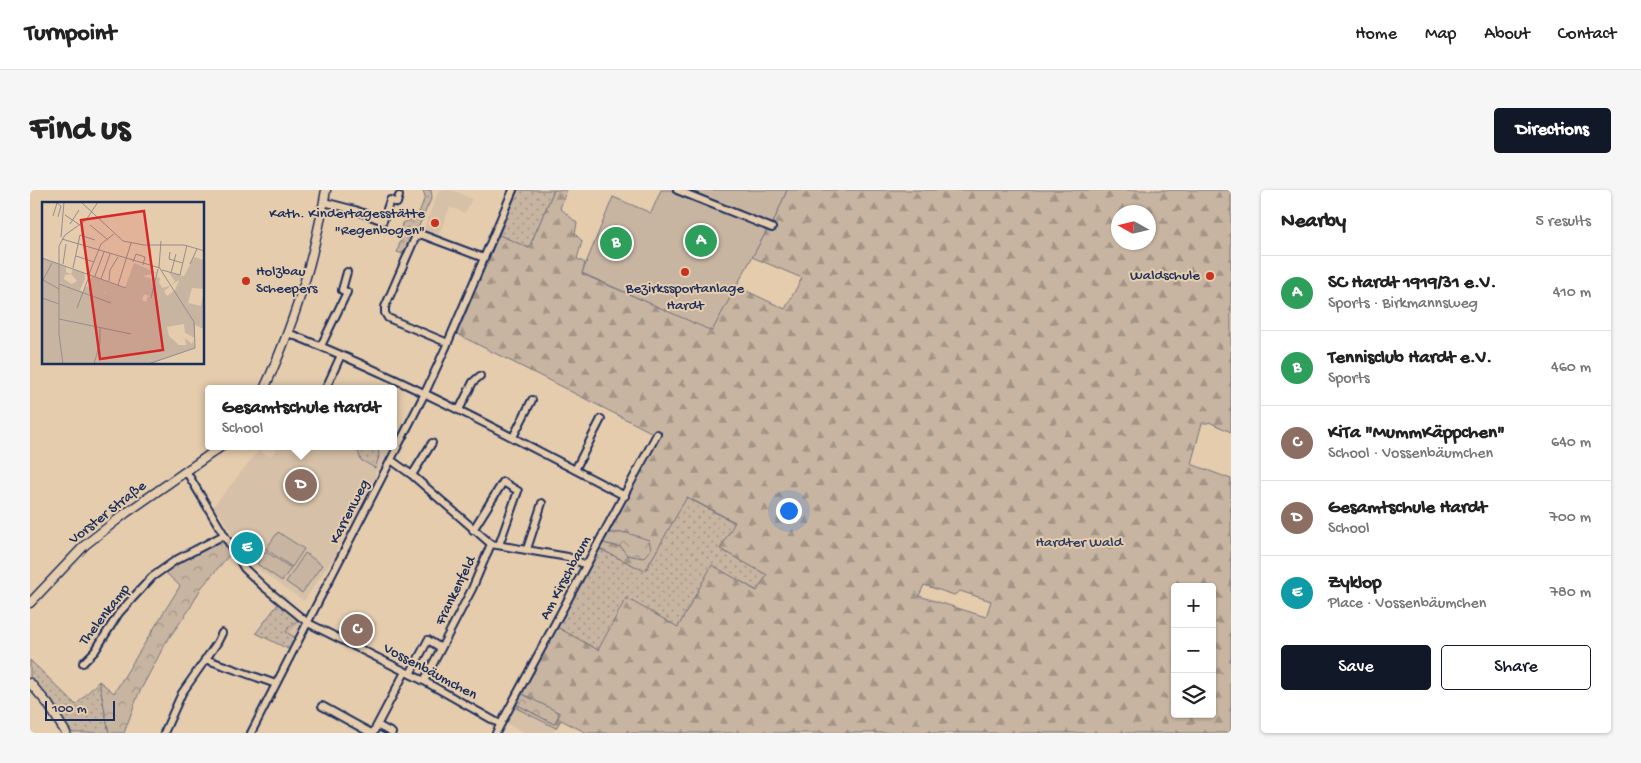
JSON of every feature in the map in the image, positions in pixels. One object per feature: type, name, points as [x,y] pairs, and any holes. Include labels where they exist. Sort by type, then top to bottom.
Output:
[{"type":"main road","points":[[266,385],[288,333],[308,273],[319,230],[326,190]]},
{"type":"main road","name":"Vorster Straße","points":[[30,603],[85,545],[126,513],[216,450]]},
{"type":"main road","points":[[30,682],[66,733]]},
{"type":"street","name":"Karrenweg","points":[[397,448],[448,343],[513,190]]},
{"type":"street","points":[[678,190],[772,228]]},
{"type":"street","points":[[324,202],[355,210],[383,221],[390,200],[396,203],[399,196]]},
{"type":"street","points":[[448,343],[388,318],[385,313],[385,307],[415,238],[420,234],[484,258]]},
{"type":"street","points":[[321,346],[347,292],[342,290],[347,272]]},
{"type":"street","points":[[288,333],[341,354],[425,393],[625,496]]},
{"type":"street","points":[[327,385],[341,354]]},
{"type":"street","points":[[459,410],[474,382],[480,376]]},
{"type":"street","points":[[513,438],[532,400]]},
{"type":"street","points":[[575,470],[601,419]]},
{"type":"street","name":"Am Kirschbaum","points":[[496,733],[657,434]]},
{"type":"street","points":[[412,475],[432,443]]},
{"type":"street","name":"Karrenweg","points":[[251,733],[396,450]]},
{"type":"street","points":[[391,460],[412,475],[473,530],[495,544],[568,557],[586,565]]},
{"type":"street","name":"Vossenbäumchen","points":[[186,471],[240,562],[252,577],[308,623],[424,681],[500,724]]},
{"type":"street","name":"Frankenfeld","points":[[424,681],[495,544],[518,492],[503,482],[473,530]]},
{"type":"street","points":[[527,549],[542,503]]},
{"type":"street","name":"Thelenkamp","points":[[82,663],[95,651],[119,613],[152,577],[176,560],[224,535]]},
{"type":"street","points":[[164,733],[182,693],[222,633]]},
{"type":"street","name":"Frankenfeld","points":[[408,673],[428,640],[441,648]]},
{"type":"street","points":[[205,659],[276,684]]},
{"type":"street","points":[[322,706],[372,733],[408,673]]},
{"type":"street","points":[[54,715],[61,733]]},
{"type":"street","points":[[377,725],[392,733]]},
{"type":"shaded area","name":"Kath. Kindertagesstätte \"Regenbogen\"","points":[[439,190],[452,190],[472,199],[465,213],[450,207],[437,239],[422,233]]},
{"type":"shaded area","points":[[259,450],[268,456],[273,454],[276,450],[389,450],[381,467],[375,473],[376,475],[336,550],[337,553],[304,601],[251,564],[242,560],[232,543],[234,538],[220,514],[212,508]]},
{"type":"shaded area","points":[[346,613],[361,619],[363,615],[377,622],[368,646],[341,634],[342,632],[338,629]]},
{"type":"shaded area","points":[[298,619],[302,622],[303,626],[296,638],[286,632]]},
{"type":"shaded area","points":[[514,707],[556,728],[553,733],[525,733],[506,723]]},
{"type":"green space","points":[[423,190],[431,190],[432,197],[417,230],[414,232],[403,254],[397,252],[403,233],[401,229],[402,223],[417,218],[425,197]]},
{"type":"green space","points":[[518,190],[554,190],[529,248],[499,235]]},
{"type":"green space","name":"Hardter Wald","points":[[554,190],[567,190],[560,208],[577,223],[575,234],[582,241],[577,259],[585,263],[582,274],[712,330],[736,286],[785,309],[802,278],[752,257],[767,230],[772,225],[787,190],[1231,190],[1231,432],[1209,422],[1202,423],[1191,464],[1231,479],[1231,733],[587,733],[561,720],[556,728],[514,707],[516,704],[554,724],[560,714],[522,694],[557,627],[598,650],[626,598],[678,627],[712,565],[757,591],[767,575],[720,549],[735,522],[687,497],[645,571],[600,549],[603,543],[621,547],[627,533],[609,533],[659,436],[457,334],[499,235],[529,248]],"holes":[[[924,585],[954,595],[960,591],[991,601],[986,617],[919,596]]]},
{"type":"green space","name":"Bezirkssportanlage Hardt","points":[[661,190],[787,190],[772,225],[767,230],[712,331],[582,273],[613,197],[651,213]]},
{"type":"green space","points":[[357,450],[378,450],[379,457],[375,468],[361,460]]},
{"type":"green space","points":[[686,497],[735,523],[721,549],[767,575],[758,591],[712,566],[678,627],[598,651],[557,627],[600,549],[645,571]]},
{"type":"green space","points":[[278,532],[304,549],[292,567],[266,549]]},
{"type":"green space","points":[[609,533],[627,533],[649,540],[651,549],[643,558],[627,555],[621,547],[603,543]]},
{"type":"green space","points":[[221,542],[224,543],[230,554],[201,588],[189,610],[166,642],[138,695],[124,733],[109,733],[99,681],[114,693],[180,586],[165,572]]},
{"type":"green space","points":[[265,551],[291,568],[282,581],[257,564]]},
{"type":"green space","points":[[305,553],[322,565],[302,593],[286,582]]},
{"type":"green space","points":[[278,604],[298,619],[286,632],[296,638],[290,650],[256,633]]},
{"type":"green space","points":[[30,660],[76,705],[99,681],[109,733],[72,733],[56,708],[30,677]]},
{"type":"green space","points":[[522,694],[560,713],[554,724],[516,704]]},
{"type":"place","name":"Kath. Kindertagesstätte \"Regenbogen\"","points":[[435,223]]},
{"type":"place","name":"SC Hardt 1919/31 e.V.","points":[[701,241]]},
{"type":"place","name":"Tennisclub Hardt e.V.","points":[[616,243]]},
{"type":"place","name":"Bezirkssportanlage Hardt","points":[[685,272]]},
{"type":"place","name":"Waldschule","points":[[1210,276]]},
{"type":"place","name":"Holzbau Scheepers","points":[[246,281]]},
{"type":"place","name":"Gesamtschule Hardt","points":[[301,485]]},
{"type":"place","name":"Zyklop","points":[[247,548]]},
{"type":"place","name":"KiTa \"MummKäppchen\"","points":[[357,630]]}]
